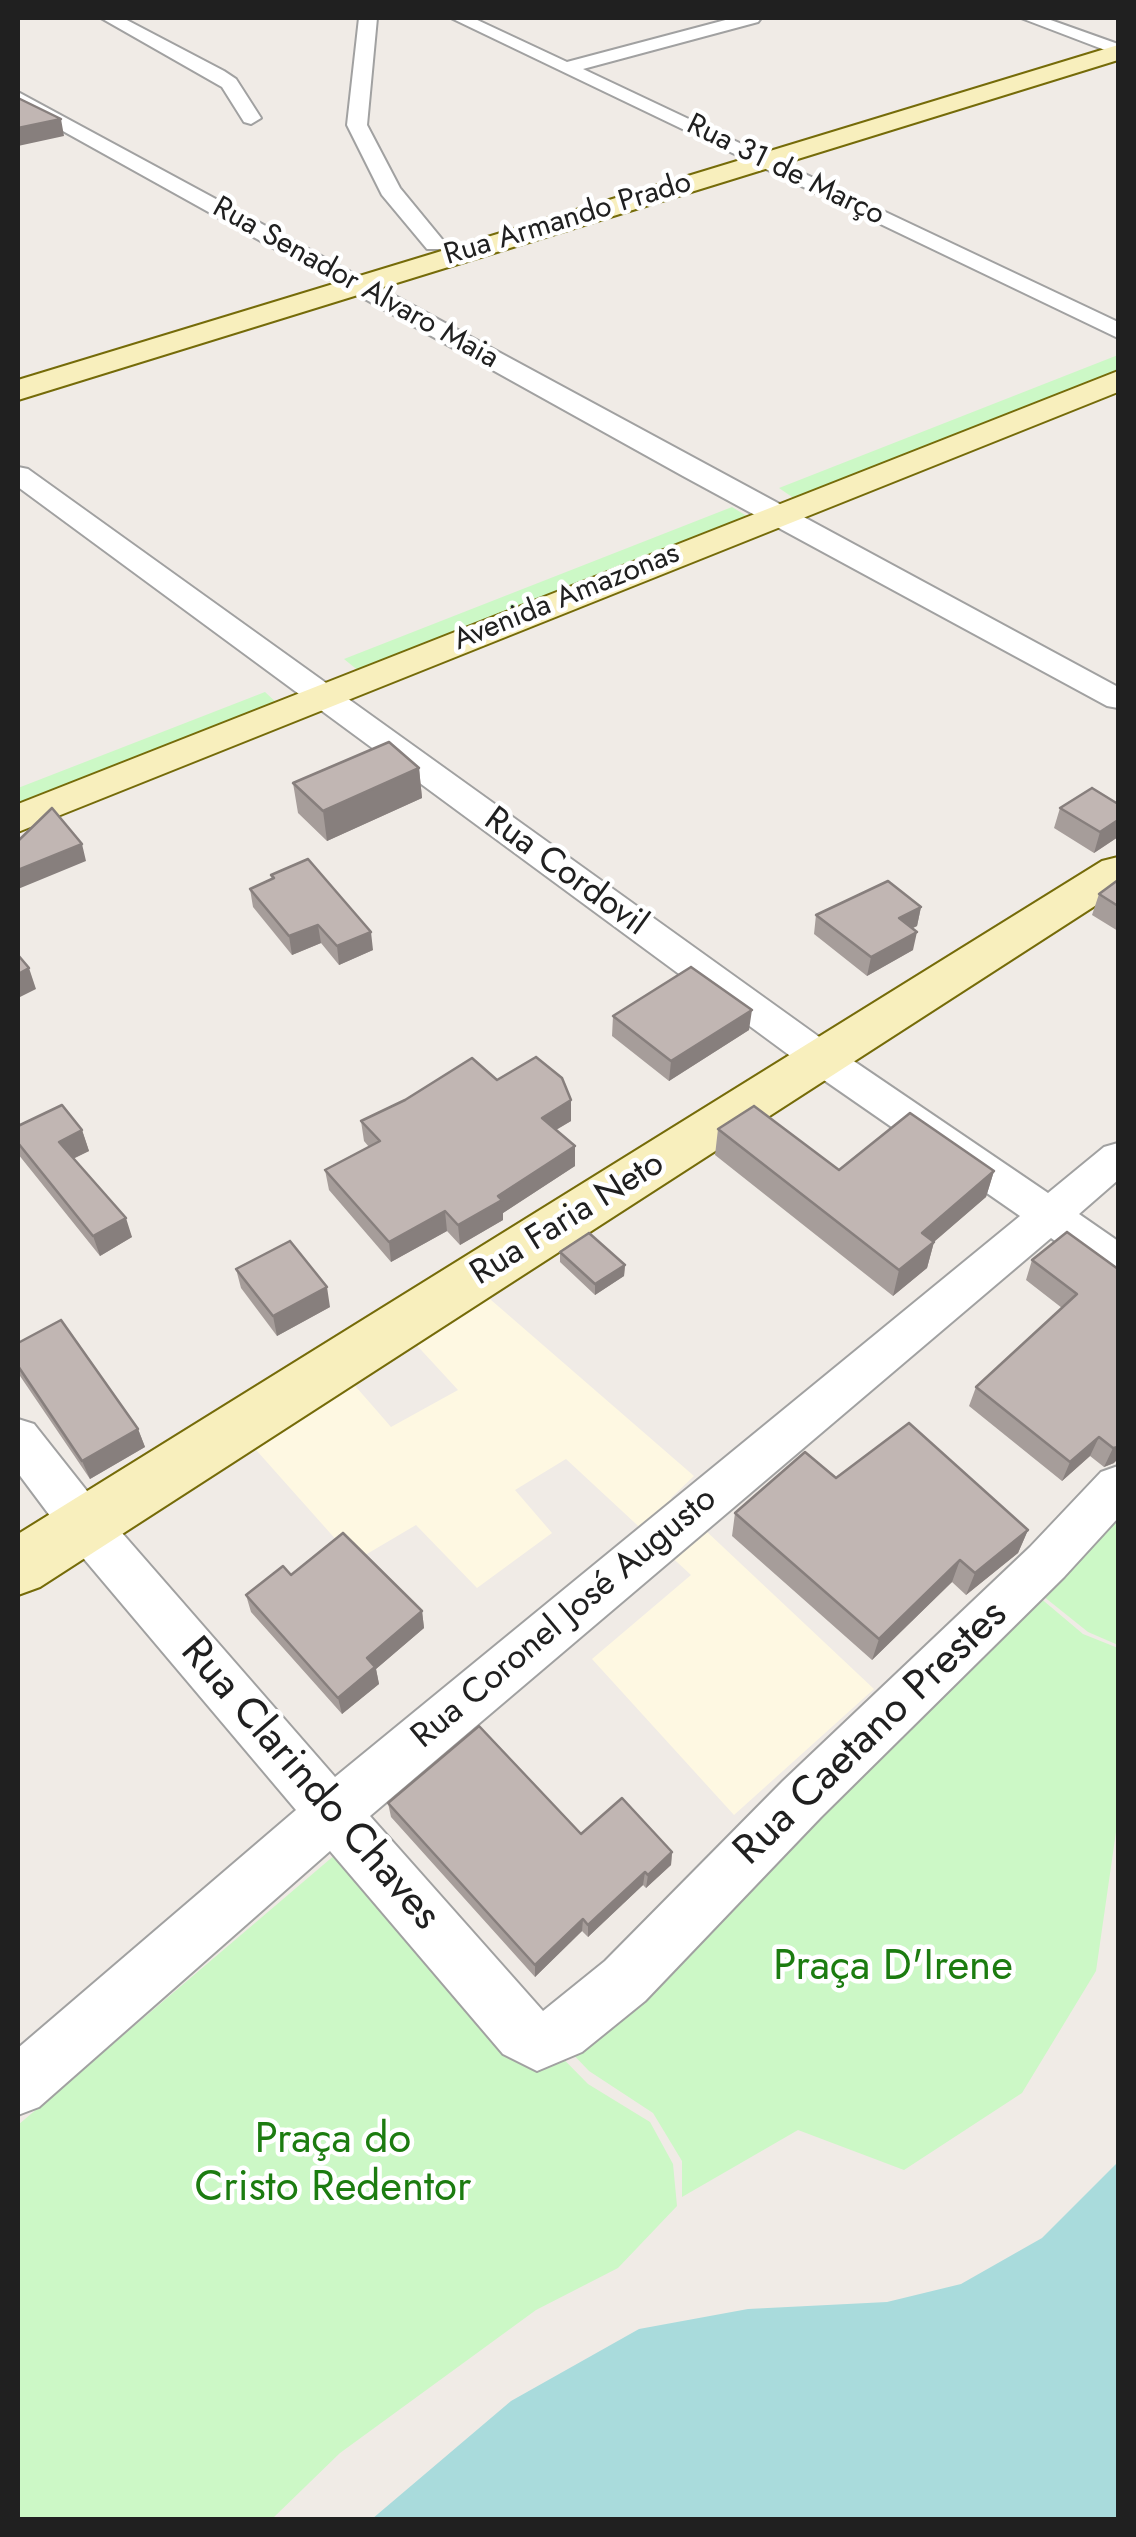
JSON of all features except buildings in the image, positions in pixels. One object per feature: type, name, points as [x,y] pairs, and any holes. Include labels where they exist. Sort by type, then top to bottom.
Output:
[{"type":"street","points":[[110,18],[229,83],[251,118]]},
{"type":"street","points":[[368,18],[357,125],[390,190],[435,244]]},
{"type":"street","name":"Rua 31 de Março","points":[[460,18],[754,156],[1116,336]]},
{"type":"street","points":[[569,67],[752,18]]},
{"type":"street","points":[[1030,18],[1114,46]]},
{"type":"street","name":"Rua Armando Prado","points":[[18,372],[346,279],[1114,46]]},
{"type":"street","name":"Rua Senador Alvaro Maia","points":[[18,98],[777,514]]},
{"type":"street","name":"Rua Armando Prado","points":[[18,390],[346,279],[435,244],[754,156]]},
{"type":"street","name":"Avenida Amazonas","points":[[18,819],[306,685],[1116,336]]},
{"type":"street","name":"Avenida Amazonas","points":[[204,707],[306,685],[777,514],[1118,380]]},
{"type":"street","name":"Rua Cordovil","points":[[18,475],[822,1060],[1118,1263]]},
{"type":"street","points":[[777,514],[1118,699]]},
{"type":"street","name":"Rua Faria Neto","points":[[18,1567],[1118,872]]},
{"type":"street","name":"Rua Coronel José Augusto","points":[[18,2086],[334,1812],[1118,1158]]},
{"type":"street","name":"Rua Clarindo Chaves","points":[[18,1438],[86,1525],[530,2038],[537,2042],[562,2032],[625,1982]]},
{"type":"street","name":"Rua Caetano Prestes","points":[[625,1982],[802,1799],[1047,1562],[1118,1486]]},
{"type":"shaded area","points":[[483,1293],[694,1476],[671,1498],[874,1689],[734,1815],[592,1659],[691,1575],[566,1459],[515,1490],[552,1533],[477,1588],[416,1525],[355,1561],[249,1442],[350,1380],[391,1427],[458,1390],[411,1339]]},
{"type":"green space","points":[[1118,355],[1118,373],[795,499],[779,488]]},
{"type":"green space","points":[[732,507],[750,518],[360,672],[344,659]]},
{"type":"green space","points":[[265,692],[279,705],[18,808],[18,788]]},
{"type":"green space","points":[[1118,1499],[1118,1645],[1088,1632],[1038,1592]]},
{"type":"green space","name":"Praça D'Irene","points":[[1032,1591],[1083,1634],[1118,1648],[1118,1818],[1096,1971],[1022,2093],[904,2170],[798,2130],[682,2197],[682,2161],[653,2113],[589,2071],[566,2047]]},
{"type":"green space","name":"Praça do Cristo Redentor","points":[[350,1842],[588,2084],[650,2122],[673,2164],[677,2206],[618,2268],[536,2310],[340,2453],[272,2519],[18,2519],[18,2125]]},
{"type":"water","points":[[1118,2162],[1118,2519],[372,2519],[511,2401],[639,2329],[748,2309],[887,2302],[961,2284],[1042,2238]]}]
